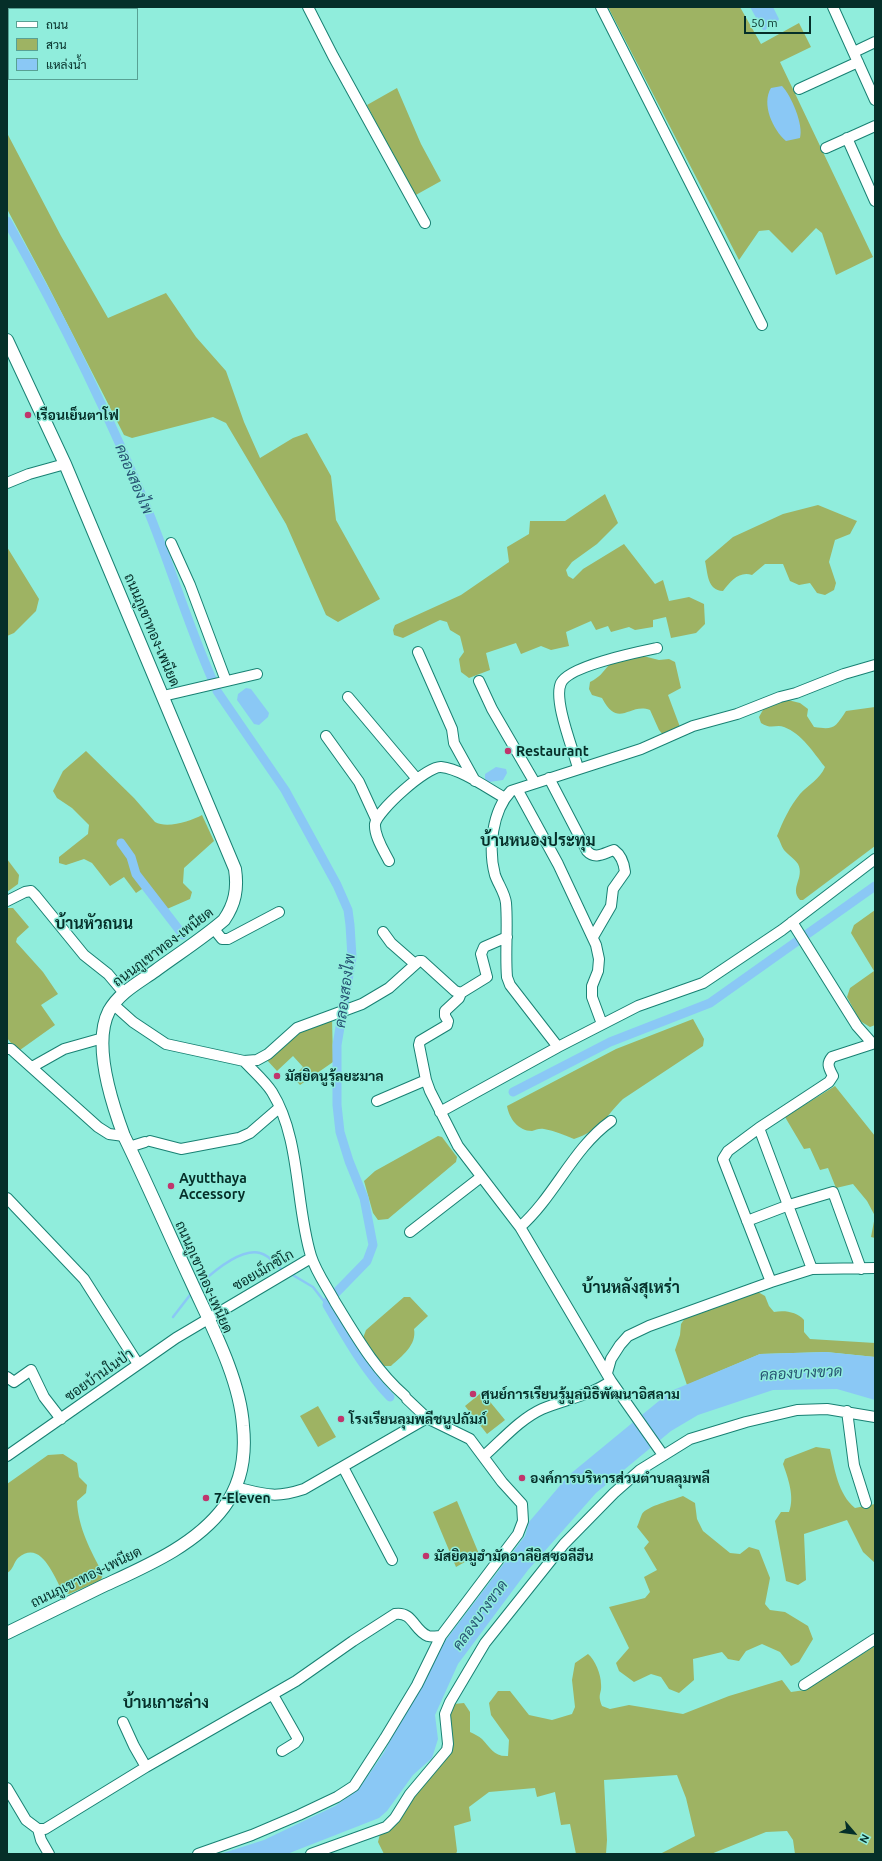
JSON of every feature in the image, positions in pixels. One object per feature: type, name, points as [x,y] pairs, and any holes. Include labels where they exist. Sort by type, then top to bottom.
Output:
[{"type":"street","points":[[308,7],[333,56],[425,223]]},
{"type":"street","points":[[601,7],[762,324]]},
{"type":"street","points":[[833,7],[858,62],[872,87],[875,100]]},
{"type":"street","points":[[854,52],[875,42]]},
{"type":"street","points":[[799,89],[858,62]]},
{"type":"street","points":[[826,148],[875,126]]},
{"type":"street","points":[[847,138],[875,201]]},
{"type":"street","name":"ถนนภูเขาทอง-เพนียด","points":[[7,340],[65,464],[235,869],[237,882],[234,903],[224,920],[214,929],[124,993],[114,1005],[106,1020],[103,1038],[106,1075],[115,1111],[126,1141],[208,1318],[236,1388],[243,1425],[244,1451],[241,1471],[235,1487],[224,1507],[201,1530],[184,1544],[121,1578],[7,1633]]},
{"type":"street","points":[[7,483],[29,474],[65,464]]},
{"type":"street","points":[[171,543],[190,585],[226,681]]},
{"type":"street","points":[[578,768],[560,711],[559,693],[561,682],[572,672],[613,658],[657,648]]},
{"type":"street","points":[[418,652],[452,729],[454,743],[475,782]]},
{"type":"street","points":[[558,1047],[510,985],[507,977],[505,901],[495,874],[490,848],[500,807],[505,798],[511,791],[578,768],[641,750],[693,726],[737,714],[844,674],[875,665]]},
{"type":"street","points":[[163,696],[257,674]]},
{"type":"street","points":[[479,681],[492,709],[535,783]]},
{"type":"street","points":[[348,697],[417,779]]},
{"type":"street","points":[[326,736],[359,782],[376,818],[375,826],[377,836],[389,861]]},
{"type":"street","points":[[376,818],[417,779],[429,770],[439,767],[452,770],[505,798]]},
{"type":"street","points":[[549,778],[587,851],[596,856],[614,850],[619,853],[625,864],[625,872],[613,889],[611,906],[593,937]]},
{"type":"street","points":[[517,789],[558,864],[593,937],[599,959],[598,971],[592,986],[592,997],[602,1024]]},
{"type":"street","points":[[440,1112],[558,1047],[638,1006],[704,983],[794,925],[875,859]]},
{"type":"street","points":[[7,901],[25,892],[31,891],[84,955],[108,974],[124,993]]},
{"type":"street","points":[[214,929],[222,939],[228,939],[279,912]]},
{"type":"street","points":[[771,1282],[723,1158],[728,1151],[759,1128],[829,1082],[833,1076],[828,1066],[832,1057],[874,1043],[857,1026],[794,925]]},
{"type":"street","points":[[383,932],[391,943],[416,964]]},
{"type":"street","points":[[507,937],[484,947],[481,954],[487,977],[461,993],[460,998],[445,1011],[445,1016],[448,1021],[447,1025],[420,1041],[419,1045],[426,1080],[440,1112],[458,1146],[520,1227],[609,1377],[661,1453]]},
{"type":"street","points":[[114,1005],[133,1022],[166,1044],[244,1061],[257,1060],[268,1054],[297,1028],[362,1004],[389,988],[416,964],[422,961],[455,991],[461,993]]},
{"type":"street","points":[[32,1067],[64,1049],[103,1038]]},
{"type":"street","points":[[7,1049],[11,1049],[32,1067],[98,1127],[109,1134],[126,1141],[147,1142],[181,1149],[239,1138],[250,1133],[279,1108]]},
{"type":"street","points":[[198,1854],[252,1835],[299,1815],[337,1797],[354,1786],[417,1685],[442,1636],[509,1548],[518,1534],[522,1521],[522,1504],[502,1482],[470,1439],[427,1418],[387,1380],[375,1365],[339,1308],[312,1258],[298,1199],[295,1162],[287,1128],[272,1092],[244,1061]]},
{"type":"street","points":[[377,1101],[426,1080]]},
{"type":"street","points":[[520,1227],[534,1214],[588,1142],[599,1130],[611,1121]]},
{"type":"street","points":[[759,1128],[812,1269]]},
{"type":"street","points":[[410,1232],[481,1177]]},
{"type":"street","points":[[747,1221],[789,1205],[833,1192],[861,1269]]},
{"type":"street","points":[[7,1198],[84,1279],[138,1364]]},
{"type":"street","name":"ซอยเม็กซิโก","points":[[208,1318],[312,1258]]},
{"type":"street","points":[[484,1456],[508,1433],[542,1409],[595,1391],[609,1377],[611,1359],[628,1336],[686,1312],[812,1269],[875,1268]]},
{"type":"street","name":"ซอยบ้านในป่า","points":[[7,1456],[138,1364],[208,1318]]},
{"type":"street","points":[[7,1377],[14,1382],[31,1370],[44,1397],[61,1419]]},
{"type":"street","points":[[311,1854],[386,1827],[395,1818],[410,1794],[447,1750],[448,1744],[445,1714],[450,1702],[485,1643],[564,1544],[614,1493],[661,1453],[690,1439],[753,1420],[797,1410],[827,1409],[847,1411],[875,1417]]},
{"type":"street","points":[[847,1411],[854,1465],[866,1503]]},
{"type":"street","points":[[235,1487],[271,1496],[286,1495],[304,1489],[427,1418]]},
{"type":"street","points":[[343,1467],[392,1560]]},
{"type":"street","points":[[38,1829],[51,1826],[146,1767],[273,1695],[395,1614],[402,1613],[409,1617],[421,1632],[429,1636],[442,1636]]},
{"type":"street","points":[[804,1685],[875,1639]]},
{"type":"street","points":[[273,1695],[298,1739],[296,1743],[282,1751]]},
{"type":"street","points":[[123,1722],[146,1767]]},
{"type":"street","points":[[7,1788],[26,1820],[38,1829],[41,1840],[49,1854]]},
{"type":"green space","points":[[608,7],[740,7],[761,44],[799,23],[811,47],[780,62],[873,257],[836,275],[822,233],[816,228],[792,253],[769,230],[759,231],[739,260]]},
{"type":"green space","points":[[397,88],[421,144],[441,181],[414,196],[367,105]]},
{"type":"green space","points":[[7,133],[61,236],[108,318],[166,293],[196,337],[226,371],[244,422],[260,458],[293,438],[307,433],[331,476],[336,520],[380,599],[338,622],[326,615],[286,524],[226,423],[213,417],[132,438],[124,435],[7,209]]},
{"type":"green space","points":[[605,494],[618,523],[597,544],[572,562],[566,570],[568,576],[573,579],[583,569],[624,544],[655,584],[663,580],[669,601],[689,597],[704,604],[705,624],[696,633],[671,638],[666,617],[653,620],[653,627],[635,630],[629,627],[611,632],[608,626],[596,630],[591,621],[566,632],[569,646],[551,650],[541,646],[521,654],[516,643],[486,653],[490,670],[469,678],[461,672],[459,659],[464,652],[460,636],[450,630],[447,622],[440,620],[403,638],[394,635],[393,630],[395,625],[461,595],[509,562],[507,547],[529,534],[530,521],[565,521]]},
{"type":"green space","points":[[818,505],[857,521],[850,534],[835,540],[829,562],[836,583],[834,590],[825,595],[817,593],[810,583],[799,585],[790,581],[783,564],[765,564],[752,575],[743,574],[739,576],[723,591],[714,588],[709,580],[705,561],[733,537],[783,514]]},
{"type":"green space","points":[[7,547],[39,599],[36,611],[14,633],[7,636]]},
{"type":"green space","points":[[643,656],[659,660],[669,659],[675,662],[681,688],[668,695],[680,727],[664,736],[659,730],[650,710],[643,708],[619,714],[608,707],[602,698],[592,695],[589,689],[590,682],[599,677],[612,662],[620,659]]},
{"type":"green space","points":[[788,700],[800,703],[808,709],[807,716],[814,727],[821,728],[830,728],[836,724],[846,711],[875,707],[875,846],[803,900],[800,900],[796,891],[800,874],[798,864],[784,850],[777,836],[796,799],[814,782],[825,767],[807,744],[796,734],[784,727],[771,727],[761,723],[759,717],[764,708]]},
{"type":"green space","points":[[86,751],[134,798],[155,822],[166,825],[185,822],[202,815],[214,841],[184,868],[183,883],[192,892],[190,899],[167,909],[148,885],[136,893],[124,877],[110,886],[92,863],[84,859],[66,865],[59,863],[59,857],[88,834],[89,825],[72,808],[57,798],[53,791],[63,771]]},
{"type":"green space","points":[[7,859],[19,875],[18,884],[7,892]]},
{"type":"green space","points":[[7,908],[13,908],[29,927],[17,938],[16,942],[43,972],[58,994],[41,1005],[55,1025],[20,1050],[7,1038]]},
{"type":"green space","points":[[875,910],[875,1025],[870,1027],[860,1021],[847,997],[850,988],[874,971],[851,933],[854,925]]},
{"type":"green space","points":[[332,1018],[333,1062],[300,1085],[293,1077],[303,1067],[293,1056],[277,1071],[266,1059],[290,1036]]},
{"type":"green space","points":[[693,1019],[704,1039],[703,1046],[623,1099],[597,1127],[591,1131],[574,1139],[544,1129],[532,1131],[522,1129],[512,1119],[507,1106],[616,1049]]},
{"type":"green space","points":[[835,1086],[875,1136],[875,1216],[867,1201],[853,1184],[836,1188],[828,1168],[820,1170],[810,1148],[804,1149],[785,1117]]},
{"type":"green space","points":[[438,1136],[442,1137],[457,1157],[456,1162],[388,1219],[378,1220],[373,1213],[364,1181],[375,1171]]},
{"type":"green space","points":[[875,1216],[875,1238],[871,1237]]},
{"type":"green space","points":[[758,1292],[765,1296],[769,1306],[774,1312],[790,1312],[801,1317],[804,1320],[804,1332],[810,1339],[875,1343],[875,1357],[826,1352],[760,1354],[687,1385],[675,1350],[680,1335],[681,1324],[685,1318]]},
{"type":"green space","points":[[404,1297],[410,1297],[428,1316],[414,1329],[413,1340],[408,1350],[391,1366],[383,1366],[363,1338],[366,1330]]},
{"type":"green space","points":[[482,1392],[505,1420],[487,1434],[465,1406]]},
{"type":"green space","points":[[318,1406],[336,1437],[318,1447],[300,1416]]},
{"type":"green space","points":[[816,1447],[830,1449],[841,1489],[849,1502],[855,1508],[875,1504],[875,1563],[863,1552],[847,1520],[804,1534],[806,1580],[798,1585],[786,1581],[775,1521],[781,1512],[789,1512],[791,1506],[790,1488],[783,1464],[785,1459]]},
{"type":"green space","points":[[63,1454],[77,1463],[79,1477],[87,1485],[86,1493],[77,1501],[78,1511],[86,1539],[103,1574],[101,1580],[69,1594],[63,1592],[46,1562],[40,1556],[33,1553],[26,1553],[18,1558],[11,1570],[7,1573],[7,1484],[48,1455]]},
{"type":"green space","points":[[683,1496],[695,1503],[697,1519],[703,1531],[730,1553],[740,1554],[749,1547],[759,1550],[770,1578],[765,1604],[770,1610],[785,1612],[808,1626],[813,1639],[799,1662],[791,1666],[780,1652],[762,1644],[746,1651],[739,1661],[728,1659],[722,1652],[693,1659],[694,1680],[679,1693],[669,1689],[661,1677],[651,1674],[634,1682],[619,1671],[616,1663],[629,1648],[609,1607],[645,1598],[650,1592],[644,1577],[657,1570],[644,1548],[649,1542],[637,1527],[642,1514],[649,1508]]},
{"type":"green space","points":[[457,1501],[479,1554],[456,1567],[433,1512]]},
{"type":"green space","points":[[875,1646],[875,1854],[795,1854],[793,1840],[787,1831],[766,1832],[711,1854],[660,1854],[695,1836],[686,1798],[677,1775],[604,1780],[607,1840],[606,1854],[576,1854],[570,1824],[561,1825],[555,1792],[537,1797],[535,1788],[489,1792],[469,1807],[471,1821],[454,1826],[457,1851],[456,1854],[384,1854],[378,1842],[380,1834],[446,1759],[451,1749],[449,1716],[454,1704],[464,1703],[470,1712],[470,1732],[481,1738],[499,1755],[508,1756],[509,1740],[491,1715],[489,1703],[498,1691],[510,1691],[529,1715],[552,1720],[572,1714],[575,1707],[572,1680],[575,1663],[588,1654],[595,1663],[599,1672],[601,1680],[600,1699],[602,1706],[610,1709],[629,1705],[683,1714],[729,1696],[782,1680],[791,1692],[805,1690]]},
{"type":"water","points":[[750,7],[773,7],[779,19],[763,30]]},
{"type":"water","points":[[782,86],[786,90],[796,110],[801,132],[800,138],[786,141],[773,124],[767,101],[771,88]]},
{"type":"water","points":[[246,688],[251,689],[269,713],[268,717],[259,725],[254,724],[237,700],[238,694]]},
{"type":"water","points":[[496,767],[506,769],[507,773],[503,780],[489,782],[485,779],[485,774]]},
{"type":"water","name":"คลองบางขวด","points":[[826,1352],[875,1357],[875,1400],[837,1389],[773,1390],[698,1415],[671,1431],[596,1493],[528,1570],[458,1664],[435,1715],[438,1739],[432,1758],[413,1775],[387,1811],[379,1818],[287,1854],[220,1854],[264,1840],[335,1806],[358,1790],[383,1754],[442,1645],[525,1536],[529,1522],[569,1475],[671,1391],[760,1354]]},
{"type":"waterway","name":"คลองสองไพ","points":[[7,221],[47,294],[84,367],[119,442],[151,518],[212,679]]},
{"type":"waterway","name":"คลองสองไพ","points":[[217,691],[285,790],[337,885],[348,910],[352,957],[337,1045],[337,1105],[340,1132],[349,1161],[364,1198],[373,1245],[367,1261],[328,1301],[327,1305],[348,1341],[372,1376],[390,1397]]},
{"type":"waterway","points":[[121,843],[131,857],[136,874],[183,935]]},
{"type":"waterway","points":[[513,1092],[610,1042],[710,1003],[875,886]]},
{"type":"waterway","points":[[200,1284],[212,1273],[236,1257],[252,1252],[260,1253],[266,1256],[282,1270]]},
{"type":"waterway","points":[[291,1274],[313,1287],[327,1305]]},
{"type":"waterway","points":[[173,1317],[190,1295]]},
{"type":"place","name":"เรือนเย็นตาโฟ","points":[[28,415]]},
{"type":"place","name":"Restaurant","points":[[508,751]]},
{"type":"place","name":"มัสยิดนูรุ้ลยะมาล","points":[[277,1076]]},
{"type":"place","name":"Ayutthaya Accessory","points":[[171,1186]]},
{"type":"place","name":"ศูนย์การเรียนรู้มูลนิธิพัฒนาอิสลาม","points":[[473,1394]]},
{"type":"place","name":"โรงเรียนลุมพลีชนูปถัมภ์","points":[[341,1419]]},
{"type":"place","name":"องค์การบริหารส่วนตำบลลุมพลี","points":[[522,1478]]},
{"type":"place","name":"7-Eleven","points":[[206,1498]]},
{"type":"place","name":"มัสยิดมูฮำมัดอาลียิสซอลีฮีน","points":[[426,1556]]},
{"type":"district","name":"บ้านหนองประทุม","points":[[538,841]]},
{"type":"district","name":"บ้านหัวถนน","points":[[94,924]]},
{"type":"district","name":"บ้านหลังสุเหร่า","points":[[631,1288]]},
{"type":"district","name":"บ้านเกาะล่าง","points":[[166,1703]]}]
